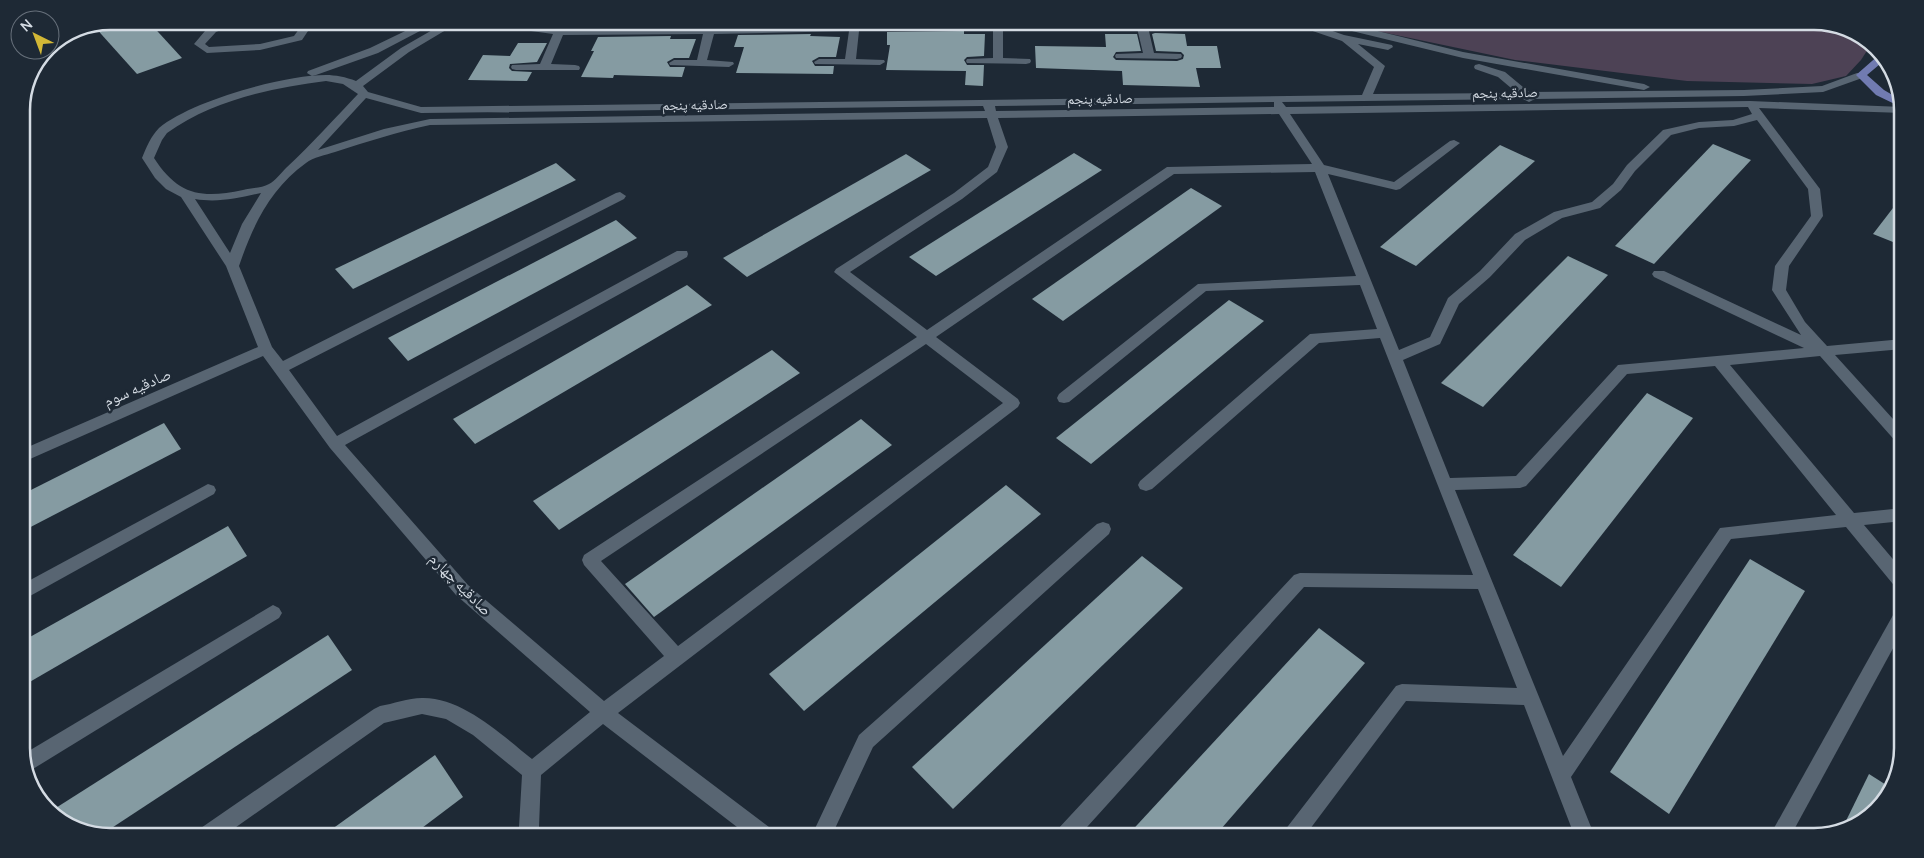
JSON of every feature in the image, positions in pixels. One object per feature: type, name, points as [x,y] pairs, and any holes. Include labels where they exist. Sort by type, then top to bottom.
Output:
[{"type":"main road","points":[[1877,61],[1861,75],[1869,84],[1893,101]]},
{"type":"street","points":[[212,30],[199,44],[207,50],[260,47],[298,38],[304,30]]},
{"type":"street","points":[[272,187],[232,196],[209,198],[185,194],[170,186],[159,175],[148,158],[153,145],[164,130],[194,112],[332,67],[399,40],[417,30]]},
{"type":"street","points":[[232,266],[248,220],[258,203],[272,187],[302,159],[360,90],[413,46],[441,30]]},
{"type":"street","points":[[545,30],[574,33],[709,32],[732,30]]},
{"type":"street","points":[[850,62],[854,30]]},
{"type":"street","points":[[998,30],[998,61]]},
{"type":"street","points":[[1149,56],[1150,30]]},
{"type":"street","points":[[1319,30],[1342,38],[1494,70],[1513,81],[1537,107]]},
{"type":"street","points":[[1360,30],[1463,55],[1680,94]]},
{"type":"street","points":[[544,67],[559,32]]},
{"type":"street","points":[[701,64],[709,32]]},
{"type":"street","points":[[1342,38],[1380,66],[1366,98]]},
{"type":"street","points":[[399,40],[413,46]]},
{"type":"street","points":[[1120,56],[1177,56]]},
{"type":"street","points":[[970,61],[1026,60]]},
{"type":"street","points":[[819,62],[880,62]]},
{"type":"street","points":[[674,63],[729,64]]},
{"type":"street","points":[[516,67],[575,68]]},
{"type":"street","name":"صادقیه پنجم","points":[[257,90],[293,81],[326,78],[346,80],[360,90],[421,110],[1278,105],[1537,107],[1747,98],[1823,89],[1861,75]]},
{"type":"street","name":"صادقیه پنجم","points":[[1278,105],[1366,98],[1680,94],[1894,109]]},
{"type":"street","points":[[1747,98],[1814,189],[1817,216],[1782,266],[1779,290],[1800,325],[1894,428]]},
{"type":"street","points":[[1278,105],[1320,168],[1582,828]]},
{"type":"street","points":[[529,828],[532,771],[676,657],[1013,403],[841,272],[958,196],[993,169],[1002,147],[989,108]]},
{"type":"street","name":"صادقیه پنجم","points":[[302,159],[378,134],[430,122],[989,108]]},
{"type":"street","points":[[430,122],[435,110]]},
{"type":"street","points":[[1395,358],[1435,340],[1453,301],[1485,274],[1520,237],[1558,215],[1596,205],[1618,187],[1631,168],[1667,132],[1698,125],[1734,123],[1760,115]]},
{"type":"street","points":[[676,657],[590,560],[927,337],[1171,170],[1320,168],[1396,186],[1454,143]]},
{"type":"street","name":"صادقیه چهارم","points":[[185,194],[232,266],[266,349],[335,444],[462,590],[603,713],[754,828]]},
{"type":"street","points":[[280,369],[620,196]]},
{"type":"street","points":[[335,444],[682,254]]},
{"type":"street","points":[[1659,274],[1824,352]]},
{"type":"street","points":[[1064,398],[1203,287],[1364,280]]},
{"type":"street","points":[[1146,485],[1314,338],[1385,333]]},
{"type":"street","points":[[1445,484],[1520,482],[1623,369],[1894,345]]},
{"type":"street","name":"صادقیه سوم","points":[[30,453],[266,349]]},
{"type":"street","points":[[1719,361],[1894,573]]},
{"type":"street","points":[[30,590],[208,490]]},
{"type":"street","points":[[1561,775],[1726,533],[1894,515]]},
{"type":"street","points":[[825,828],[866,741],[1103,529]]},
{"type":"street","points":[[1072,828],[1300,580],[1484,582]]},
{"type":"street","points":[[31,760],[273,612]]},
{"type":"street","points":[[1784,828],[1894,629]]},
{"type":"street","points":[[1299,828],[1402,692],[1530,697]]},
{"type":"street","points":[[218,828],[380,716],[422,706],[449,711],[480,729],[532,771]]},
{"type":"shaded area","points":[[1372,30],[1814,30],[1845,36],[1867,50],[1846,76],[1812,84],[1687,81],[1515,60]]},
{"type":"building","points":[[156,30],[182,58],[137,74],[99,31]]},
{"type":"building","points":[[964,31],[964,34],[985,34],[984,56],[967,57],[964,60],[967,65],[984,65],[983,86],[965,85],[966,71],[886,70],[890,45],[887,45],[887,32]]},
{"type":"building","points":[[811,34],[810,36],[840,37],[836,57],[819,57],[812,61],[815,66],[834,66],[833,74],[736,73],[744,47],[734,47],[738,35]]},
{"type":"building","points":[[1105,34],[1137,34],[1141,51],[1116,52],[1113,57],[1116,60],[1177,61],[1183,59],[1184,55],[1181,52],[1156,51],[1152,34],[1185,34],[1187,46],[1217,46],[1221,68],[1196,68],[1200,87],[1123,85],[1122,71],[1036,68],[1035,46],[1106,47]]},
{"type":"building","points":[[671,36],[670,39],[696,39],[689,58],[674,58],[667,62],[670,67],[685,67],[682,77],[614,75],[613,78],[581,77],[594,51],[591,51],[598,37]]},
{"type":"building","points":[[518,43],[547,43],[537,62],[510,64],[509,68],[512,71],[532,72],[527,81],[468,80],[483,55],[510,56]]},
{"type":"building","points":[[1713,144],[1751,160],[1654,264],[1615,246]]},
{"type":"building","points":[[1500,145],[1535,161],[1416,266],[1380,247]]},
{"type":"building","points":[[1074,153],[1102,170],[936,276],[909,257]]},
{"type":"building","points":[[906,154],[931,170],[747,277],[723,258]]},
{"type":"building","points":[[556,163],[576,180],[353,289],[335,269]]},
{"type":"building","points":[[1191,188],[1222,206],[1063,321],[1032,299]]},
{"type":"building","points":[[1894,207],[1894,242],[1873,234]]},
{"type":"building","points":[[616,220],[637,238],[408,361],[388,338]]},
{"type":"building","points":[[1568,256],[1608,275],[1483,407],[1441,383]]},
{"type":"building","points":[[687,285],[712,305],[475,444],[453,419]]},
{"type":"building","points":[[1229,300],[1264,321],[1091,464],[1056,438]]},
{"type":"building","points":[[772,350],[800,373],[559,530],[533,501]]},
{"type":"building","points":[[1647,393],[1693,418],[1561,587],[1513,555]]},
{"type":"building","points":[[861,419],[892,445],[654,617],[625,584]]},
{"type":"building","points":[[164,423],[181,449],[30,527],[30,490]]},
{"type":"building","points":[[1006,485],[1041,514],[804,711],[769,674]]},
{"type":"building","points":[[228,526],[247,556],[30,682],[30,637]]},
{"type":"building","points":[[1142,556],[1183,588],[953,809],[912,767]]},
{"type":"building","points":[[1750,559],[1805,591],[1669,814],[1610,772]]},
{"type":"building","points":[[1319,628],[1365,663],[1222,828],[1134,828]]},
{"type":"building","points":[[328,635],[352,670],[112,828],[79,822],[56,808]]},
{"type":"building","points":[[435,755],[463,797],[422,828],[334,828]]},
{"type":"building","points":[[1869,774],[1885,784],[1867,808],[1859,815],[1846,821]]}]
